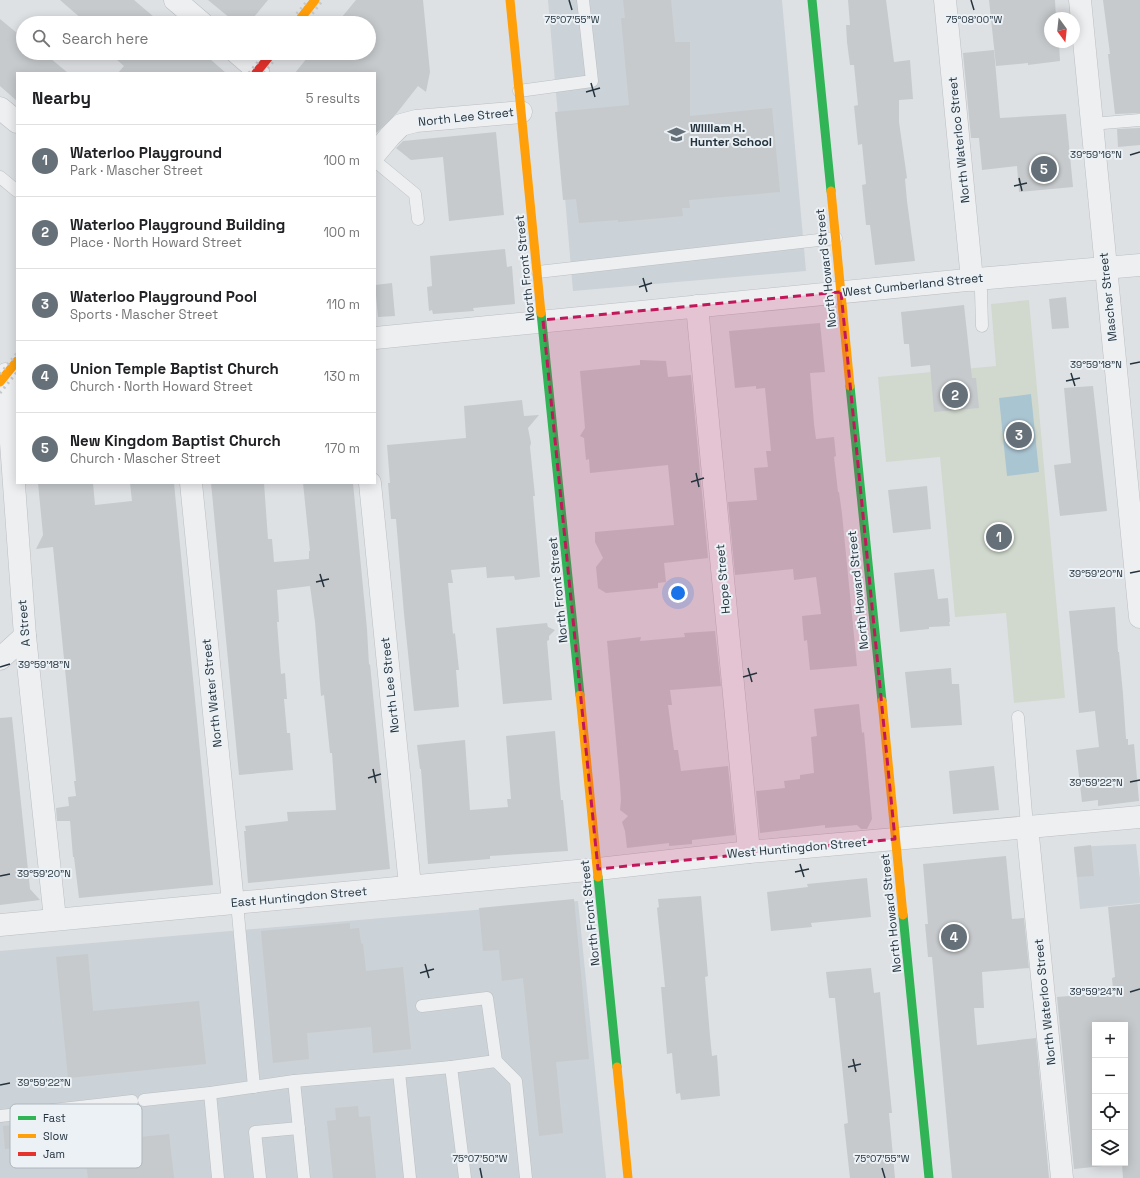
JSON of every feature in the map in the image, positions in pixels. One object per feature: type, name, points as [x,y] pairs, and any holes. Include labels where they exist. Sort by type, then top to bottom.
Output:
[{"type":"street","points":[[175,0],[194,16]]},
{"type":"street","points":[[302,16],[315,0]]},
{"type":"street","name":"North Front Street","points":[[510,0],[628,1178]]},
{"type":"street","name":"North Howard Street","points":[[812,0],[929,1178]]},
{"type":"street","name":"North Waterloo Street","points":[[945,0],[975,279]]},
{"type":"street","name":"Mascher Street","points":[[1080,0],[1140,617]]},
{"type":"street","points":[[244,60],[257,72],[266,60]]},
{"type":"street","name":"North Lee Street","points":[[376,153],[401,125],[520,102]]},
{"type":"street","points":[[0,108],[16,121]]},
{"type":"street","name":"West Cumberland Street","points":[[376,338],[543,320],[1140,265]]},
{"type":"street","name":"Hope Street","points":[[697,306],[749,852]]},
{"type":"street","name":"A Street","points":[[8,372],[25,636],[55,919]]},
{"type":"street","name":"North Water Street","points":[[191,484],[235,903]]},
{"type":"street","name":"North Lee Street","points":[[370,484],[410,886]]},
{"type":"street","points":[[0,660],[25,636]]},
{"type":"street","name":"West Huntingdon Street","points":[[598,869],[749,852],[1140,817]]},
{"type":"street","name":"North Waterloo Street","points":[[1027,826],[1062,1178]]},
{"type":"street","name":"East Huntingdon Street","points":[[0,925],[598,869]]},
{"type":"lane","points":[[520,102],[592,80],[583,0]]},
{"type":"lane","points":[[1091,124],[1140,120]]},
{"type":"lane","points":[[376,161],[416,194],[418,219]]},
{"type":"lane","points":[[0,177],[16,190]]},
{"type":"lane","points":[[538,272],[836,238]]},
{"type":"lane","name":"North Waterloo Street","points":[[975,279],[981,292],[982,326]]},
{"type":"lane","points":[[1018,717],[1027,826]]},
{"type":"lane","points":[[235,903],[240,933],[254,1087]]},
{"type":"lane","points":[[422,1006],[488,998],[496,1061],[516,1081],[526,1178]]},
{"type":"lane","points":[[110,1104],[210,1093],[294,1081],[452,1067],[496,1061]]},
{"type":"lane","points":[[452,1067],[465,1178]]},
{"type":"lane","points":[[399,1072],[410,1178]]},
{"type":"lane","points":[[294,1081],[304,1178]]},
{"type":"lane","points":[[210,1093],[218,1178]]},
{"type":"lane","points":[[0,1116],[10,1115]]},
{"type":"lane","points":[[260,1178],[255,1132],[299,1128]]},
{"type":"highlighted area","points":[[841,292],[895,839],[598,869],[543,320]]},
{"type":"shaded area","name":"William H. Hunter School","points":[[548,0],[782,0],[806,271],[573,291]]},
{"type":"shaded area","points":[[1029,300],[1065,698],[1014,703],[1006,613],[955,617],[940,457],[886,462],[878,377],[996,366],[991,304]]},
{"type":"shaded area","points":[[1136,844],[1140,879],[1140,903],[1080,909],[1074,847]]},
{"type":"shaded area","points":[[578,901],[606,1178],[0,1178],[0,951]]},
{"type":"water","points":[[1031,394],[1039,472],[1007,476],[999,398]]},
{"type":"building","points":[[60,0],[134,0],[153,16],[78,16]]},
{"type":"building","points":[[208,0],[268,0],[255,16],[227,16]]},
{"type":"building","points":[[356,0],[423,0],[430,72],[426,92],[418,86],[396,114],[376,133],[376,72],[296,72],[305,60],[376,60],[376,16],[343,16]]},
{"type":"building","name":"William H. Hunter School","points":[[623,0],[671,0],[675,42],[690,42],[690,116],[772,108],[780,192],[689,200],[690,208],[682,208],[683,216],[618,222],[618,220],[579,223],[576,199],[563,200],[555,112],[629,105],[621,18],[625,18]]},
{"type":"building","points":[[848,0],[886,0],[894,62],[910,60],[913,99],[899,100],[899,122],[907,178],[905,179],[907,201],[915,261],[875,265],[870,225],[866,225],[862,185],[866,184],[862,144],[858,145],[854,106],[858,105],[854,65],[850,65],[847,42],[846,25],[850,25]]},
{"type":"building","points":[[989,0],[1055,0],[1056,12],[1044,12],[1044,48],[1059,48],[1060,61],[1028,65],[1028,63],[996,66]]},
{"type":"building","points":[[1103,0],[1140,0],[1140,113],[1115,114],[1108,54],[1110,54]]},
{"type":"building","points":[[0,19],[16,32],[16,60],[52,60],[67,72],[16,72],[16,100],[0,86]]},
{"type":"building","points":[[994,50],[1000,118],[1066,114],[1073,187],[1019,192],[1017,166],[982,170],[979,138],[971,138],[963,53]]},
{"type":"building","points":[[117,60],[211,60],[225,72],[119,72],[124,66]]},
{"type":"building","points":[[1140,128],[1140,145],[1118,147],[1117,129]]},
{"type":"building","points":[[496,132],[504,215],[449,221],[443,157],[411,160],[396,148],[403,141]]},
{"type":"building","points":[[505,249],[507,267],[512,266],[515,304],[473,308],[474,311],[433,314],[432,310],[429,311],[427,287],[432,286],[430,256]]},
{"type":"building","points":[[392,283],[395,316],[378,317],[376,285]]},
{"type":"building","points":[[1066,297],[1069,328],[1052,329],[1049,299]]},
{"type":"building","points":[[964,305],[972,378],[976,378],[979,408],[934,412],[930,365],[911,367],[909,344],[904,344],[901,312]]},
{"type":"building","points":[[820,323],[825,372],[810,373],[814,424],[816,439],[834,437],[836,456],[834,457],[842,514],[857,666],[810,670],[807,640],[804,641],[802,616],[821,614],[816,577],[794,580],[793,569],[735,575],[728,502],[757,500],[754,468],[768,467],[766,451],[771,451],[765,388],[756,389],[756,386],[735,388],[729,331]]},
{"type":"building","points":[[640,360],[666,361],[668,377],[691,375],[708,558],[664,563],[666,582],[658,583],[658,588],[606,593],[598,588],[596,567],[603,558],[595,542],[595,532],[674,525],[668,465],[590,473],[589,459],[586,460],[584,438],[580,436],[585,428],[580,371],[640,365]]},
{"type":"building","points":[[1093,386],[1107,511],[1060,516],[1054,465],[1071,463],[1064,388]]},
{"type":"building","points":[[522,400],[524,416],[539,415],[528,428],[531,443],[530,447],[535,496],[533,496],[540,577],[515,580],[514,576],[487,578],[486,567],[451,570],[453,583],[448,583],[453,634],[455,633],[459,670],[456,670],[459,707],[414,711],[396,519],[391,519],[387,445],[466,438],[464,406]]},
{"type":"building","points":[[38,484],[93,484],[95,505],[132,501],[130,484],[174,484],[213,885],[79,898],[70,821],[57,821],[56,808],[69,806],[68,797],[76,796],[74,781],[76,781],[53,547],[36,549],[43,535]]},
{"type":"building","points":[[211,484],[264,484],[268,539],[272,539],[274,562],[309,559],[310,551],[303,484],[353,484],[369,665],[370,664],[390,869],[248,883],[244,831],[246,831],[245,826],[288,821],[287,812],[336,810],[332,753],[330,753],[324,695],[321,696],[315,622],[310,586],[277,590],[279,622],[277,622],[281,674],[285,673],[287,699],[284,699],[287,733],[290,733],[293,770],[239,775]]},
{"type":"building","points":[[927,486],[931,529],[893,533],[888,490]]},
{"type":"building","points":[[934,569],[938,599],[948,598],[950,626],[929,627],[929,629],[900,632],[894,573]]},
{"type":"building","points":[[1115,607],[1126,739],[1128,739],[1128,745],[1134,744],[1139,801],[1098,806],[1098,800],[1082,802],[1076,750],[1099,747],[1095,711],[1079,713],[1069,611]]},
{"type":"building","points":[[547,623],[548,627],[555,630],[549,636],[549,640],[547,641],[552,700],[503,704],[496,628]]},
{"type":"building","points":[[715,631],[721,686],[670,690],[672,705],[668,705],[674,750],[678,750],[681,771],[728,766],[735,835],[692,840],[692,844],[669,846],[669,843],[627,848],[625,831],[622,822],[628,816],[620,810],[620,784],[607,641],[641,637],[640,641],[685,637],[684,633]]},
{"type":"building","points":[[951,668],[952,684],[959,684],[962,725],[911,728],[905,672]]},
{"type":"building","points":[[859,704],[862,733],[864,732],[872,819],[867,829],[861,829],[857,825],[825,828],[825,825],[760,833],[756,791],[785,788],[784,781],[800,779],[800,775],[814,773],[811,737],[817,736],[814,709]]},
{"type":"building","points":[[12,717],[30,889],[40,900],[0,905],[0,718]]},
{"type":"building","points":[[555,731],[561,800],[563,800],[568,851],[490,856],[490,859],[428,864],[421,769],[417,745],[465,740],[470,810],[508,807],[507,799],[511,799],[506,736]]},
{"type":"building","points":[[994,766],[999,810],[953,814],[949,771]]},
{"type":"building","points":[[1091,845],[1094,876],[1077,877],[1074,847]]},
{"type":"building","points":[[1006,856],[1012,919],[1024,918],[1029,968],[982,972],[984,1008],[974,1008],[977,1045],[1036,1038],[1049,1178],[952,1178],[932,957],[928,957],[925,924],[928,924],[923,864]]},
{"type":"building","points":[[867,878],[871,917],[811,923],[812,927],[771,931],[767,892],[808,887],[807,884]]},
{"type":"building","points":[[701,896],[708,976],[705,977],[710,1036],[712,1056],[717,1055],[720,1096],[681,1100],[680,1093],[676,1094],[672,1053],[667,1054],[661,987],[665,987],[657,908],[659,907],[658,899]]},
{"type":"building","points":[[574,899],[589,1059],[556,1062],[563,1133],[539,1136],[523,978],[502,981],[499,950],[483,951],[479,908]]},
{"type":"building","points":[[1140,904],[1140,1178],[1123,1178],[1122,1166],[1128,1166],[1128,1022],[1092,1022],[1092,1166],[1103,1166],[1074,1169],[1057,997],[1106,993],[1105,990],[1113,989],[1112,978],[1115,977],[1108,907]]},
{"type":"building","points":[[350,923],[350,929],[359,928],[361,943],[363,944],[366,971],[403,967],[411,1049],[373,1053],[371,1027],[307,1033],[309,1059],[273,1063],[261,931]]},
{"type":"building","points":[[88,954],[93,1011],[199,1001],[206,1064],[68,1078],[56,957]]},
{"type":"building","points":[[871,968],[874,993],[880,992],[892,1113],[889,1113],[895,1178],[850,1178],[844,1124],[848,1123],[835,998],[829,998],[826,972]]},
{"type":"building","points":[[358,1106],[359,1117],[370,1116],[376,1178],[333,1178],[327,1121],[336,1120],[335,1108]]},
{"type":"building","points":[[3,1126],[10,1126],[10,1148],[5,1149]]},
{"type":"building","points":[[169,1134],[174,1178],[88,1178],[87,1168],[142,1168],[142,1137]]},
{"type":"railway","points":[[295,16],[308,0]]},
{"type":"railway","points":[[310,16],[323,0]]},
{"type":"railway","points":[[250,72],[259,60]]},
{"type":"railway","points":[[265,72],[274,60]]},
{"type":"railway","points":[[0,374],[16,354]]},
{"type":"railway","points":[[0,393],[16,373]]},
{"type":"traffic: fast","points":[[812,0],[831,191]]},
{"type":"traffic: fast","points":[[541,313],[580,695]]},
{"type":"traffic: fast","points":[[850,386],[882,701]]},
{"type":"traffic: fast","points":[[598,877],[617,1067]]},
{"type":"traffic: fast","points":[[903,915],[929,1178]]},
{"type":"traffic: slow","points":[[302,16],[315,0]]},
{"type":"traffic: slow","points":[[510,0],[541,313]]},
{"type":"traffic: slow","points":[[831,191],[850,386]]},
{"type":"traffic: slow","points":[[0,382],[16,362]]},
{"type":"traffic: slow","points":[[580,695],[598,877]]},
{"type":"traffic: slow","points":[[882,701],[903,915]]},
{"type":"traffic: slow","points":[[617,1067],[628,1178]]},
{"type":"traffic: jam","points":[[257,72],[266,60]]},
{"type":"place","name":"William H. Hunter School","points":[[677,135]]},
{"type":"place","name":"New Kingdom Baptist Church","points":[[1044,169]]},
{"type":"place","name":"Waterloo Playground Building","points":[[955,395]]},
{"type":"place","name":"Waterloo Playground Pool","points":[[1019,435]]},
{"type":"place","name":"Waterloo Playground","points":[[999,537]]},
{"type":"place","name":"Union Temple Baptist Church","points":[[954,937]]}]
